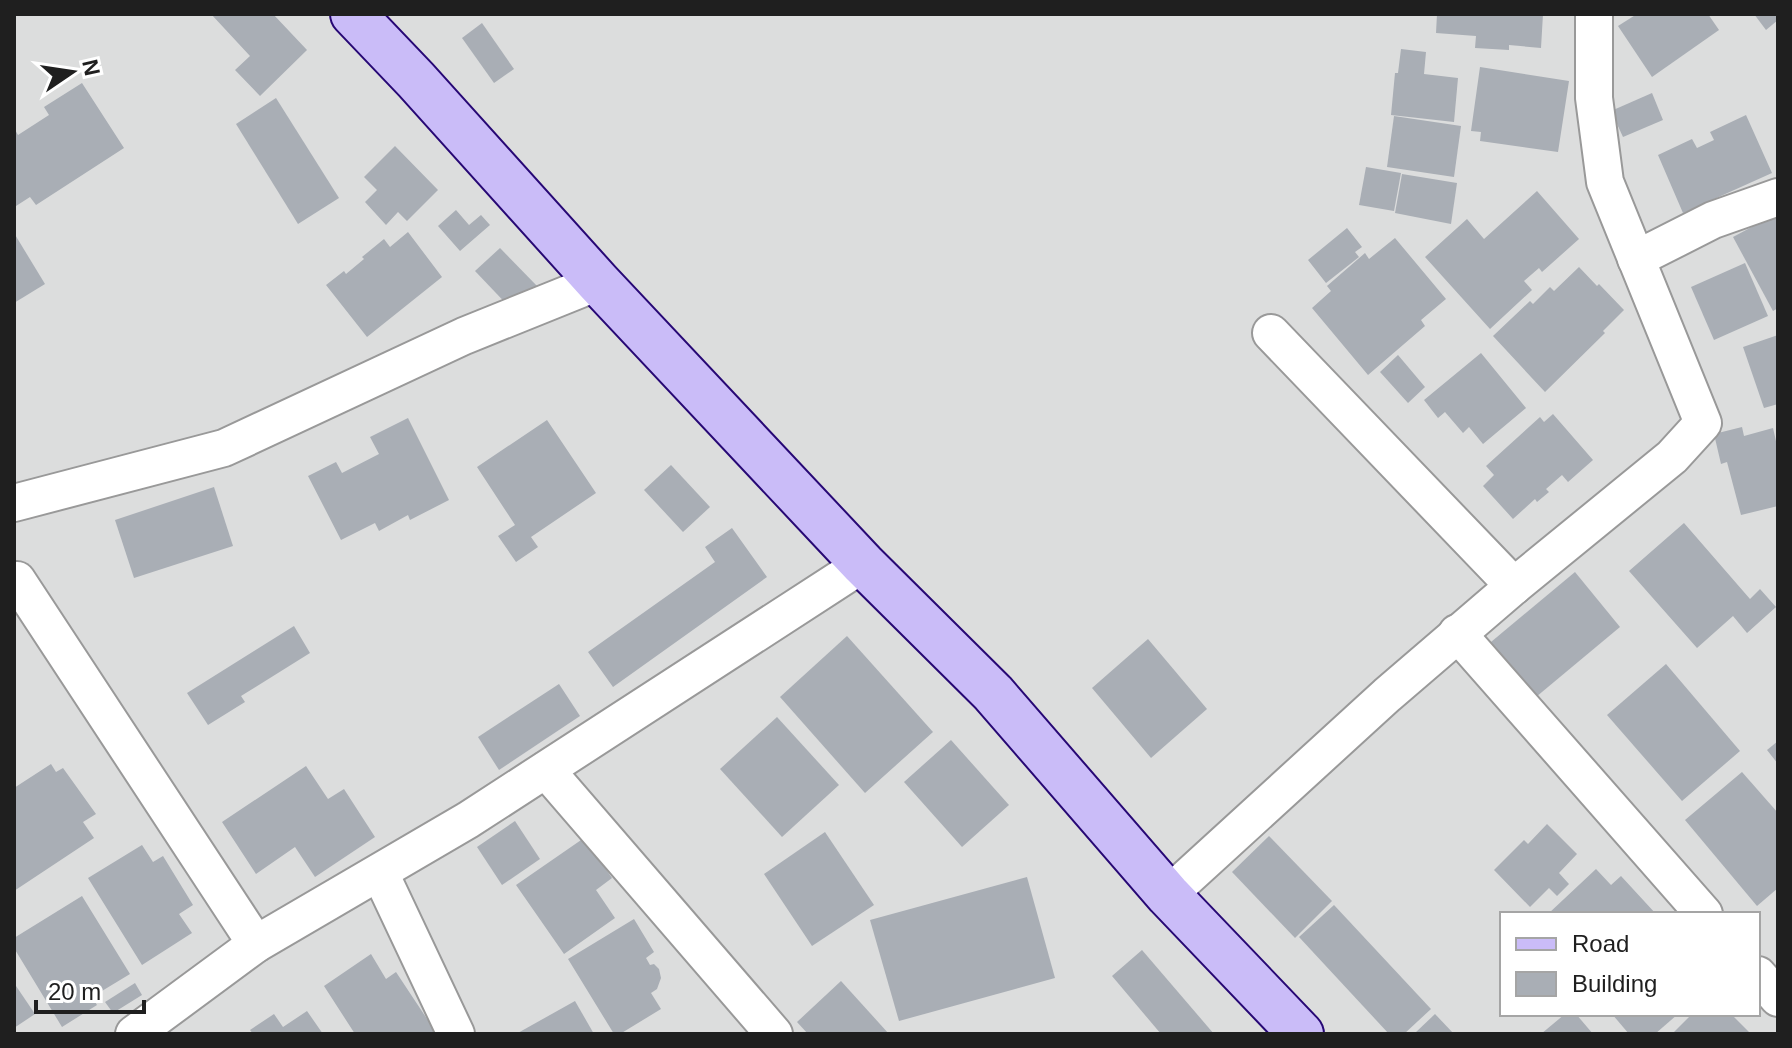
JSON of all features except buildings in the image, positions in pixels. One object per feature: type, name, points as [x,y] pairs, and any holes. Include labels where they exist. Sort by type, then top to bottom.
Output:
[{"type":"street","points":[[353,14],[598,282],[863,564],[993,693],[1168,895],[1301,1034]]},
{"type":"street","points":[[1168,895],[1457,633],[1672,457],[1703,423],[1605,182],[1594,98],[1594,14]]},
{"type":"street","points":[[1636,259],[1713,220],[1778,197]]},
{"type":"street","points":[[14,503],[224,448],[464,336],[598,282]]},
{"type":"street","points":[[1271,333],[1514,586]]},
{"type":"street","points":[[134,1034],[256,944],[380,873],[546,770],[863,564]]},
{"type":"street","points":[[15,577],[256,944]]},
{"type":"street","points":[[1457,633],[1702,912]]},
{"type":"street","points":[[546,770],[774,1034]]},
{"type":"street","points":[[380,873],[456,1034]]},
{"type":"street","points":[[1760,977],[1778,998]]},
{"type":"shaded area","points":[[14,14],[1778,14],[1778,1034],[14,1034]]}]
